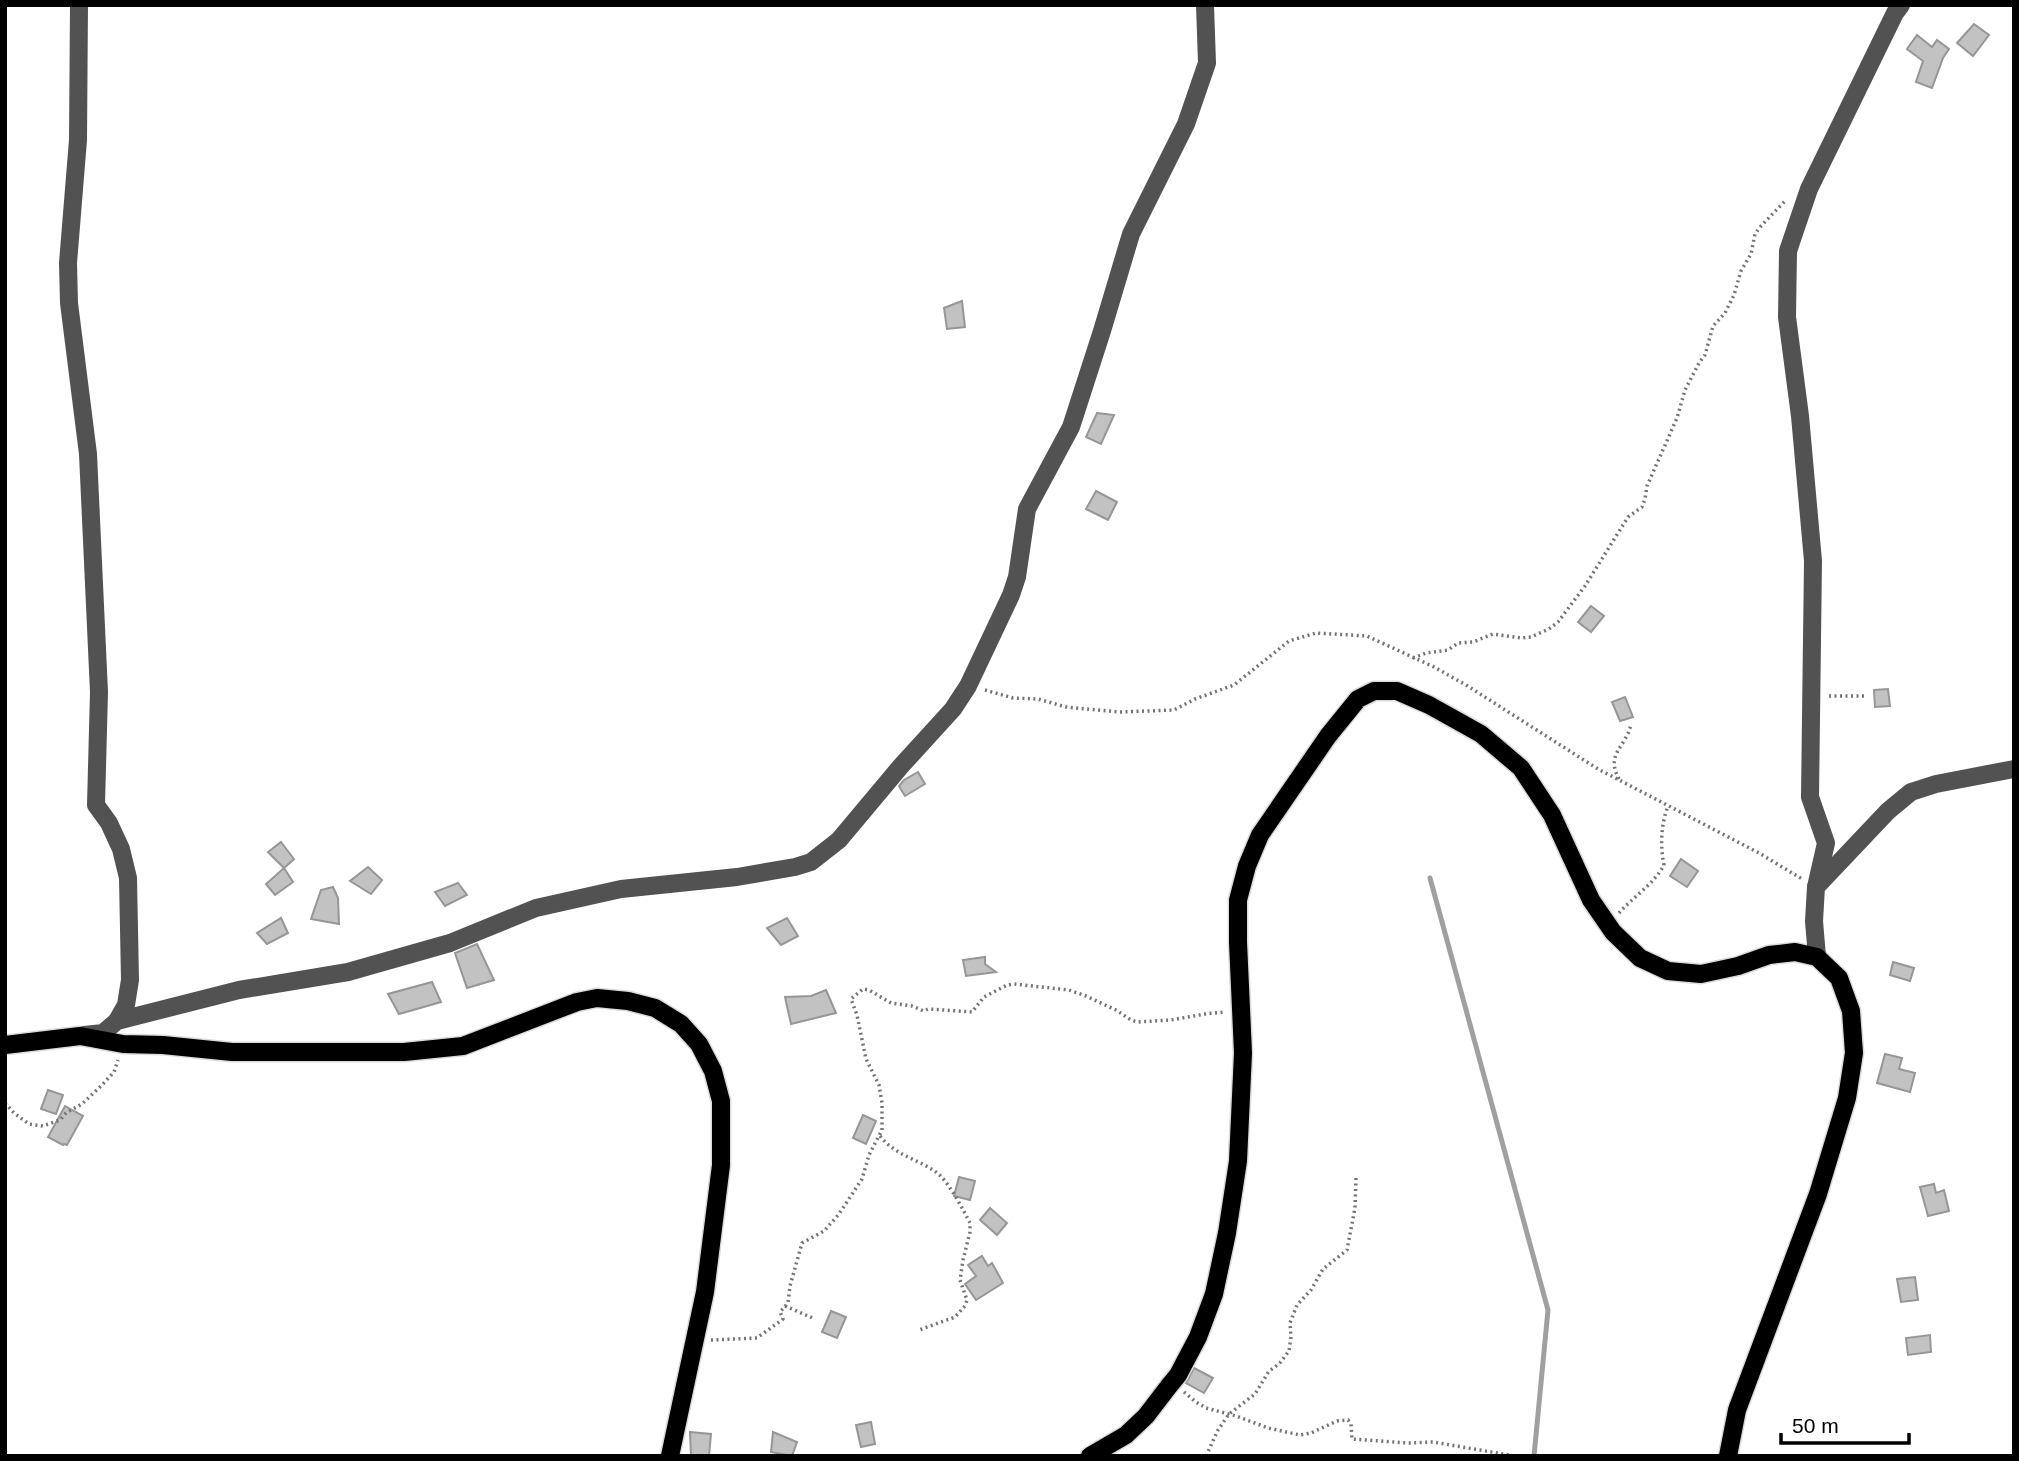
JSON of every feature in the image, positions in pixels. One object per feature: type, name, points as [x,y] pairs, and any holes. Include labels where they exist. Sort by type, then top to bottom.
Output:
[{"type":"main road","points":[[1090,1456],[1126,1434],[1146,1416],[1169,1386],[1183,1366],[1214,1294],[1238,1161],[1243,1053],[1238,900],[1247,866],[1260,835],[1328,736],[1358,699],[1374,691],[1397,691],[1429,705],[1481,734],[1521,768],[1552,815],[1591,900],[1607,923],[1640,958],[1668,971],[1701,974],[1738,967],[1769,955],[1795,952],[1817,957],[1839,978],[1851,1011],[1854,1053],[1847,1098],[1818,1194],[1738,1410],[1728,1456]]},
{"type":"main road","points":[[5,1045],[80,1036],[123,1044],[232,1052],[429,1051],[463,1046],[577,1002],[597,998],[628,1001],[655,1008],[681,1024],[699,1044],[713,1071],[721,1101],[721,1165],[705,1292],[670,1456]]},
{"type":"street","points":[[79,5],[78,140],[68,263],[69,290],[88,454],[99,692],[96,805],[109,823],[121,849],[128,878],[130,979],[126,1006],[117,1021],[103,1033],[80,1036]]},
{"type":"street","points":[[117,1021],[239,990],[348,972],[450,943],[536,908],[621,889],[795,867],[811,862],[839,840],[953,709],[968,686],[1011,595],[1017,577],[1027,509],[1071,427],[1130,234],[1186,124],[1207,63],[1205,5]]},
{"type":"street","points":[[1817,957],[1814,921],[1816,887],[1826,843],[1810,797],[1813,562],[1800,416],[1787,317],[1788,251],[1809,189],[1897,8]]},
{"type":"street","points":[[1816,887],[1888,811],[1911,792],[1936,784],[2014,769]]},
{"type":"path","points":[[1413,658],[1448,650],[1458,643],[1472,642],[1493,634],[1531,637],[1558,622],[1585,586],[1628,517],[1642,507],[1647,486],[1677,418],[1685,390],[1705,355],[1713,326],[1725,313],[1734,295],[1741,271],[1751,254],[1755,234],[1787,200]]},
{"type":"path","points":[[968,686],[1013,698],[1038,699],[1066,707],[1119,712],[1174,710],[1234,685],[1289,641],[1316,633],[1367,636],[1466,685],[1598,769],[1759,853],[1816,887]]},
{"type":"path","points":[[1813,697],[1866,696]]},
{"type":"path","points":[[1620,781],[1613,765],[1614,758],[1627,737],[1631,724]]},
{"type":"path","points":[[1607,923],[1653,880],[1664,865],[1662,829],[1668,806]]},
{"type":"path","points":[[695,1339],[757,1338],[783,1319],[780,1312],[786,1306],[802,1243],[824,1231],[839,1214],[862,1178],[869,1155],[882,1130],[883,1113],[879,1085],[866,1059],[851,999],[863,989],[891,1003],[924,1011],[972,1012],[984,997],[1014,984],[1069,990],[1137,1022],[1241,1011]]},
{"type":"path","points":[[5,1102],[29,1124],[43,1126],[60,1119],[82,1104],[114,1072],[123,1044]]},
{"type":"path","points":[[880,1136],[892,1149],[938,1173],[970,1223],[971,1232],[962,1260],[960,1280],[967,1300],[965,1306],[955,1317],[919,1330]]},
{"type":"path","points":[[1206,1456],[1229,1414],[1255,1394],[1269,1371],[1279,1364],[1289,1350],[1290,1323],[1297,1305],[1311,1290],[1323,1269],[1347,1250],[1355,1208],[1356,1178]]},
{"type":"path","points":[[786,1306],[815,1319]]},
{"type":"path","points":[[1169,1386],[1187,1394],[1206,1408],[1268,1428],[1300,1435],[1348,1420],[1351,1424],[1352,1439],[1433,1442],[1509,1455]]},
{"type":"building","points":[[1974,24],[1989,35],[1973,56],[1957,43]]},
{"type":"building","points":[[1917,35],[1932,47],[1937,40],[1949,49],[1932,88],[1916,82],[1923,61],[1907,49]]},
{"type":"building","points":[[962,301],[965,327],[947,329],[944,308]]},
{"type":"building","points":[[1097,413],[1114,415],[1101,444],[1086,437]]},
{"type":"building","points":[[1096,491],[1117,502],[1108,520],[1086,509]]},
{"type":"building","points":[[1591,606],[1604,616],[1591,632],[1578,622]]},
{"type":"building","points":[[1888,689],[1890,706],[1875,707],[1874,690]]},
{"type":"building","points":[[1625,697],[1633,717],[1620,721],[1612,702]]},
{"type":"building","points":[[918,772],[925,784],[905,796],[899,786]]},
{"type":"building","points":[[281,842],[294,859],[284,868],[268,852]]},
{"type":"building","points":[[1681,859],[1698,871],[1687,887],[1670,876]]},
{"type":"building","points":[[368,867],[382,880],[371,894],[350,881]]},
{"type":"building","points":[[284,868],[293,882],[275,895],[266,884]]},
{"type":"building","points":[[458,883],[467,895],[445,906],[435,892]]},
{"type":"building","points":[[333,887],[338,898],[339,924],[311,919],[321,890]]},
{"type":"building","points":[[281,918],[288,933],[267,944],[257,933]]},
{"type":"building","points":[[787,918],[798,936],[781,945],[767,928]]},
{"type":"building","points":[[477,944],[494,980],[467,988],[455,953]]},
{"type":"building","points":[[985,957],[985,964],[996,972],[966,976],[963,960]]},
{"type":"building","points":[[1893,962],[1914,968],[1910,981],[1890,975]]},
{"type":"building","points":[[432,982],[441,1002],[399,1014],[388,994]]},
{"type":"building","points":[[826,990],[836,1013],[791,1024],[785,997],[811,996]]},
{"type":"building","points":[[1885,1054],[1902,1058],[1899,1069],[1915,1073],[1910,1092],[1877,1083]]},
{"type":"building","points":[[48,1090],[63,1095],[56,1114],[41,1109]]},
{"type":"building","points":[[65,1106],[83,1116],[67,1145],[63,1145],[48,1137]]},
{"type":"building","points":[[863,1115],[876,1121],[866,1144],[853,1138]]},
{"type":"building","points":[[959,1177],[975,1181],[970,1200],[954,1196]]},
{"type":"building","points":[[1934,1184],[1936,1193],[1944,1190],[1949,1211],[1928,1216],[1920,1187]]},
{"type":"building","points":[[990,1208],[1007,1223],[997,1235],[980,1220]]},
{"type":"building","points":[[982,1256],[988,1266],[992,1263],[1003,1283],[976,1300],[965,1284],[976,1276],[968,1265]]},
{"type":"building","points":[[1915,1277],[1918,1300],[1901,1302],[1897,1279]]},
{"type":"building","points":[[831,1311],[846,1317],[837,1338],[822,1332]]},
{"type":"building","points":[[1930,1335],[1931,1352],[1908,1355],[1906,1338]]},
{"type":"building","points":[[1194,1368],[1213,1378],[1204,1393],[1186,1383]]},
{"type":"building","points":[[871,1422],[875,1444],[861,1447],[856,1425]]},
{"type":"building","points":[[690,1432],[711,1434],[709,1456],[691,1456]]},
{"type":"building","points":[[773,1432],[797,1442],[792,1456],[771,1452]]},
{"type":"waterway","points":[[1430,878],[1548,1310],[1534,1456]]}]
